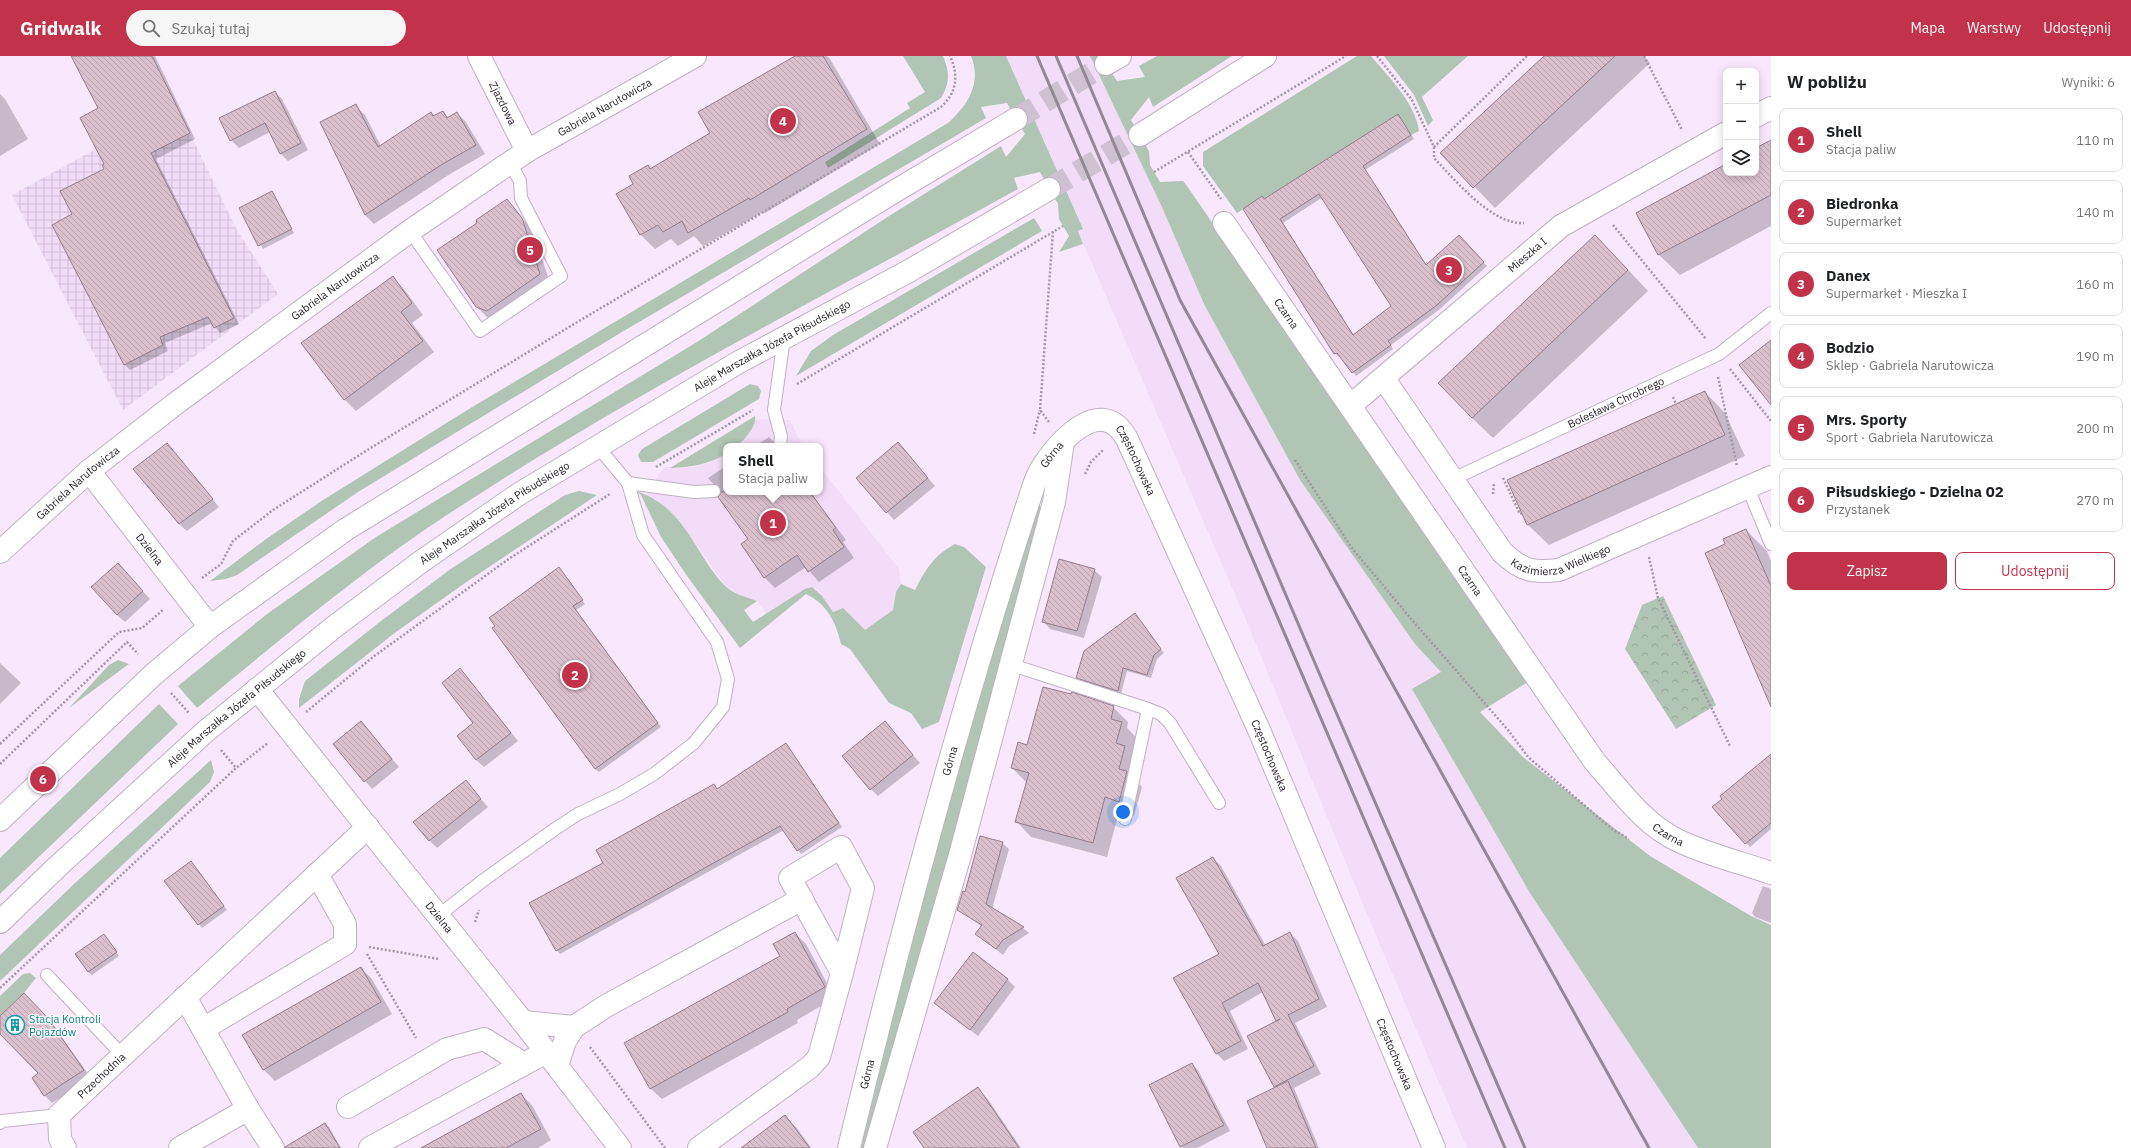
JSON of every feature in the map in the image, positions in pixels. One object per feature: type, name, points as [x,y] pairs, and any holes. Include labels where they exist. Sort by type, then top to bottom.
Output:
[{"type":"street","name":"Zjazdowa","points":[[479,56],[519,157]]},
{"type":"street","name":"Gabriela Narutowicza","points":[[0,552],[89,471],[175,404],[410,231],[519,157],[695,56]]},
{"type":"street","points":[[1140,135],[1265,56]]},
{"type":"street","points":[[1759,114],[1771,108]]},
{"type":"street","points":[[0,820],[154,674],[210,627],[283,573],[352,526],[880,200],[1016,119]]},
{"type":"street","name":"Mieszka I","points":[[1350,406],[1384,379],[1561,226],[1723,135]]},
{"type":"street","name":"Aleje Marszałka Józefa Piłsudskiego","points":[[0,922],[57,867],[206,731],[334,627],[422,561],[519,494],[732,366],[909,271],[1049,189]]},
{"type":"street","name":"Czarna","points":[[1224,223],[1595,762],[1631,803],[1652,823],[1678,841],[1771,873]]},
{"type":"street","name":"Kazimierza Wielkiego","points":[[1384,379],[1502,552],[1514,563],[1529,571],[1544,572],[1559,570],[1643,534],[1743,480],[1771,477]]},
{"type":"street","name":"Częstochowska","points":[[1063,442],[1083,424],[1096,420],[1115,424],[1127,439],[1259,730],[1434,1148]]},
{"type":"street","name":"Górna","points":[[875,1148],[960,855],[1009,664],[1054,502],[1063,442]]},
{"type":"street","name":"Górna","points":[[849,1148],[886,994],[947,769],[1027,506],[1044,463],[1063,442]]},
{"type":"street","name":"Dzielna","points":[[89,471],[210,627]]},
{"type":"street","name":"Dzielna","points":[[257,689],[523,1022],[620,1148]]},
{"type":"street","points":[[123,1056],[368,827]]},
{"type":"street","points":[[700,1148],[815,1063],[822,1050],[842,973],[863,888],[841,847],[790,878],[842,973]]},
{"type":"street","points":[[203,1029],[354,945],[345,924],[317,874]]},
{"type":"street","points":[[370,1148],[524,1064],[552,1059],[565,1041],[581,1035],[606,1006],[802,899]]},
{"type":"street","points":[[185,997],[248,1109],[273,1148]]},
{"type":"street","points":[[523,1022],[581,1035]]},
{"type":"street","points":[[348,1107],[447,1049],[484,1039],[524,1064]]},
{"type":"street","name":"Przechodnia","points":[[59,1115],[123,1056]]},
{"type":"street","points":[[180,1148],[248,1109]]},
{"type":"street","points":[[59,1115],[60,1139],[65,1148]]},
{"type":"lane","points":[[410,231],[480,330],[561,276],[521,198],[519,157]]},
{"type":"lane","name":"Bolesława Chrobrego","points":[[1453,479],[1719,354],[1771,313]]},
{"type":"lane","points":[[780,443],[781,436],[774,410],[784,338]]},
{"type":"lane","points":[[438,916],[481,882],[555,829],[578,814],[620,794],[654,774],[694,743],[723,707],[728,679],[717,642],[642,535],[628,483],[598,447]]},
{"type":"lane","points":[[1743,480],[1771,544]]},
{"type":"lane","points":[[628,483],[694,492],[714,491]]},
{"type":"lane","points":[[1009,664],[1161,714],[1170,723],[1219,803]]},
{"type":"lane","points":[[1125,819],[1148,709]]},
{"type":"lane","name":"Przechodnia","points":[[47,975],[123,1056]]},
{"type":"lane","points":[[0,1123],[2,1121],[59,1115]]},
{"type":"path","points":[[0,744],[119,632],[142,628],[221,564],[232,541],[272,510],[368,449],[586,317],[941,107],[948,101],[955,85],[956,73],[950,56]]},
{"type":"path","points":[[1154,172],[1346,56]]},
{"type":"path","points":[[1377,56],[1412,100],[1434,147],[1434,158],[1484,207],[1514,224],[1535,223],[1542,220],[1553,233]]},
{"type":"path","points":[[1434,147],[1527,56]]},
{"type":"path","points":[[1644,56],[1692,152]]},
{"type":"path","points":[[1610,220],[1719,354],[1771,421]]},
{"type":"path","points":[[628,483],[1063,226]]},
{"type":"path","points":[[1053,231],[1040,410],[1063,442]]},
{"type":"path","points":[[1718,376],[1743,480]]},
{"type":"path","points":[[1295,460],[1351,547],[1412,620],[1508,730],[1528,757],[1612,829],[1635,841]]},
{"type":"path","points":[[1503,476],[1520,514],[1522,513]]},
{"type":"path","points":[[1493,499],[1494,481]]},
{"type":"path","points":[[1643,534],[1658,598],[1730,746]]},
{"type":"path","points":[[0,764],[127,642],[206,731],[236,768]]},
{"type":"path","points":[[354,945],[442,959]]},
{"type":"path","points":[[354,945],[416,1040]]},
{"type":"path","points":[[581,1035],[665,1148]]},
{"type":"shaded area","points":[[1006,56],[1090,56],[1161,205],[1204,304],[1300,480],[1415,644],[1523,757],[1650,856],[1751,916],[1771,925],[1771,1148],[1467,1148],[1371,924],[1246,620],[1078,231],[1082,229]]},
{"type":"shaded area","points":[[176,105],[237,230],[278,294],[123,410],[12,195]]},
{"type":"shaded area","points":[[756,419],[790,420],[802,443],[740,443],[747,435]]},
{"type":"shaded area","points":[[723,456],[723,495],[823,495],[823,471],[899,569],[901,584],[896,592],[893,610],[865,630],[843,608],[833,612],[817,590],[812,587],[767,615],[757,601],[740,595],[725,585],[678,519],[657,500],[646,495],[664,467],[695,467],[714,461]]},
{"type":"green space","points":[[903,56],[943,56],[947,67],[948,77],[946,87],[941,98],[828,168],[825,162],[910,108],[907,103],[925,92]]},
{"type":"green space","points":[[971,56],[1006,56],[1083,229],[1078,231],[1083,244],[1059,252],[1069,236],[1059,219],[1058,204],[1040,172],[1014,178],[1018,189],[661,385],[521,467],[453,511],[354,581],[290,631],[197,708],[178,686],[267,614],[376,537],[697,342],[889,216],[1001,146],[1006,157],[1025,134],[1007,103],[981,107],[986,118],[617,335],[358,492],[237,575],[226,579],[210,581],[266,539],[323,500],[469,409],[948,123],[962,109],[971,93],[975,75]]},
{"type":"green space","points":[[1090,56],[1101,56],[1117,81],[1145,77],[1139,66],[1157,56],[1232,56],[1153,107],[1149,97],[1131,120],[1149,151],[1150,165],[1160,182],[1183,181],[1187,186],[1528,682],[1480,712],[1523,757],[1650,856],[1751,916],[1771,925],[1771,1148],[1698,1148],[1530,893],[1412,689],[1441,672],[1415,644],[1300,480],[1204,304],[1161,205]]},
{"type":"green space","points":[[1357,56],[1371,56],[1393,82],[1407,100],[1417,120],[1419,131],[1411,135],[1398,114],[1264,199],[1262,197],[1237,213],[1203,166],[1203,152]]},
{"type":"green space","points":[[1384,56],[1468,56],[1422,97],[1433,120],[1428,126],[1414,95]]},
{"type":"green space","points":[[1034,218],[1042,231],[796,376],[811,351],[833,335]]},
{"type":"green space","points":[[750,384],[758,386],[761,391],[759,399],[653,462],[641,462],[638,455],[642,449]]},
{"type":"green space","points":[[755,416],[752,428],[740,443],[723,443],[723,456],[699,465],[670,468]]},
{"type":"green space","points":[[579,491],[597,495],[465,583],[396,632],[299,708],[299,699],[305,681],[381,621],[452,568],[565,495]]},
{"type":"green space","points":[[636,491],[653,498],[677,519],[687,531],[713,572],[724,585],[735,593],[757,601],[744,610],[753,622],[805,589],[812,587],[822,596],[833,612],[843,608],[865,630],[893,610],[896,592],[901,584],[915,590],[927,569],[941,553],[955,544],[964,547],[986,567],[939,722],[922,729],[911,713],[889,703],[850,649],[841,644],[830,614],[820,603],[806,594],[740,648],[687,576],[661,537],[641,495]]},
{"type":"green space","points":[[1037,504],[1042,508],[901,1030],[867,1148],[859,1148],[923,883]]},
{"type":"green space","points":[[1663,596],[1716,705],[1676,729],[1625,649],[1642,605]]},
{"type":"green space","points":[[118,660],[129,664],[69,708],[109,665]]},
{"type":"green space","points":[[159,704],[178,724],[0,894],[0,858]]},
{"type":"green space","points":[[211,760],[214,772],[210,782],[0,981],[0,955],[74,884]]},
{"type":"green space","points":[[30,973],[36,978],[24,993],[0,1016],[0,996],[23,974]]},
{"type":"building","points":[[71,56],[152,56],[190,133],[151,153],[234,318],[214,328],[208,317],[160,337],[163,345],[124,365],[52,225],[72,214],[60,191],[104,169],[102,165],[104,164],[80,118],[98,108]]},
{"type":"building","points":[[795,56],[823,56],[867,129],[750,200],[749,198],[688,233],[682,221],[663,232],[658,225],[640,235],[616,194],[633,184],[629,176],[648,165],[650,169],[710,133],[698,112]]},
{"type":"building","points":[[1544,56],[1615,56],[1473,188],[1440,153]]},
{"type":"building","points":[[275,91],[301,143],[280,154],[265,123],[230,141],[219,118]]},
{"type":"building","points":[[356,104],[378,147],[431,112],[433,116],[443,111],[447,118],[457,112],[476,145],[441,165],[365,215],[320,122]]},
{"type":"building","points":[[1398,114],[1411,135],[1363,166],[1426,265],[1459,235],[1484,262],[1437,305],[1388,341],[1391,345],[1352,373],[1337,353],[1334,354],[1243,209],[1262,196],[1264,199]],"holes":[[[1319,194],[1391,306],[1353,335],[1280,219]]]},
{"type":"building","points":[[1771,140],[1771,195],[1658,255],[1636,213],[1723,166],[1723,176],[1759,176],[1759,146]]},
{"type":"building","points":[[272,191],[292,229],[258,246],[239,208]]},
{"type":"building","points":[[507,199],[522,218],[540,274],[487,311],[476,307],[437,250],[477,223],[476,220]]},
{"type":"building","points":[[1595,235],[1628,270],[1472,418],[1438,383]]},
{"type":"building","points":[[393,276],[412,303],[401,312],[423,341],[344,400],[301,343]]},
{"type":"building","points":[[1771,340],[1771,405],[1739,365]]},
{"type":"building","points":[[1705,391],[1725,435],[1527,525],[1507,480]]},
{"type":"building","points":[[898,442],[928,478],[886,513],[856,478]]},
{"type":"building","points":[[167,443],[213,499],[179,524],[133,469]]},
{"type":"building","points":[[721,492],[723,492],[723,495],[812,495],[836,528],[833,530],[844,547],[808,572],[797,555],[764,578],[741,544],[748,539],[718,497]]},
{"type":"building","points":[[1746,529],[1771,586],[1771,707],[1705,553],[1725,544],[1723,539]]},
{"type":"building","points":[[1059,559],[1095,569],[1077,631],[1042,622]]},
{"type":"building","points":[[118,563],[143,591],[117,615],[91,587]]},
{"type":"building","points":[[559,567],[583,600],[573,606],[658,723],[595,769],[492,628],[495,626],[489,618]]},
{"type":"building","points":[[1135,613],[1161,649],[1154,655],[1147,675],[1123,668],[1118,691],[1076,678],[1084,651]]},
{"type":"building","points":[[460,668],[511,733],[476,760],[457,736],[473,723],[442,683]]},
{"type":"building","points":[[1043,687],[1071,694],[1072,692],[1114,706],[1111,719],[1122,722],[1116,743],[1125,746],[1119,769],[1127,771],[1119,802],[1105,797],[1093,843],[1015,822],[1029,773],[1011,768],[1018,742],[1027,745]]},
{"type":"building","points":[[361,721],[392,759],[364,782],[333,744]]},
{"type":"building","points":[[885,721],[913,755],[870,790],[842,756]]},
{"type":"building","points":[[786,743],[839,823],[797,851],[780,826],[556,951],[529,903],[603,863],[596,850],[714,784],[717,789]]},
{"type":"building","points":[[1771,754],[1771,823],[1745,844],[1712,807],[1722,799],[1720,796]]},
{"type":"building","points":[[466,780],[481,799],[429,841],[413,822]]},
{"type":"building","points":[[980,836],[1003,842],[986,904],[1024,927],[1003,940],[996,949],[975,934],[982,925],[957,910],[963,891],[965,892]]},
{"type":"building","points":[[1213,857],[1263,946],[1290,932],[1319,999],[1288,1015],[1314,1066],[1274,1087],[1247,1036],[1280,1019],[1276,1021],[1258,983],[1222,1003],[1241,1041],[1216,1054],[1173,978],[1219,954],[1176,878]]},
{"type":"building","points":[[191,861],[224,906],[198,925],[164,881]]},
{"type":"building","points":[[795,932],[825,987],[787,1009],[788,1012],[650,1089],[624,1043],[780,956],[773,944]]},
{"type":"building","points":[[104,934],[117,952],[88,972],[75,954]]},
{"type":"building","points":[[973,952],[1008,979],[970,1030],[934,1003]]},
{"type":"building","points":[[361,967],[381,1002],[263,1070],[242,1035]]},
{"type":"building","points":[[24,993],[47,1017],[84,1070],[44,1096],[32,1078],[38,1073],[0,1034],[0,1016]]},
{"type":"building","points":[[1192,1063],[1224,1125],[1180,1147],[1149,1085]]},
{"type":"building","points":[[1288,1081],[1316,1148],[1267,1148],[1247,1101]]},
{"type":"building","points":[[978,1087],[1019,1148],[924,1148],[913,1132]]},
{"type":"building","points":[[521,1093],[541,1129],[506,1148],[421,1148]]},
{"type":"building","points":[[785,1115],[810,1148],[741,1148]]},
{"type":"building","points":[[325,1123],[340,1148],[285,1148],[285,1147]]},
{"type":"tunnel","points":[[1016,119],[1106,64]]},
{"type":"tunnel","points":[[1049,189],[1140,135]]},
{"type":"railway","points":[[1037,56],[1505,1148]]},
{"type":"railway","points":[[1056,56],[1326,689],[1525,1148]]},
{"type":"railway","points":[[1077,56],[1180,300],[1649,1148]]},
{"type":"place","name":"Bodzio","points":[[783,121]]},
{"type":"place","name":"Mrs. Sporty","points":[[530,250]]},
{"type":"place","name":"Danex","points":[[1449,270]]},
{"type":"place","name":"Shell","points":[[773,523]]},
{"type":"place","name":"Biedronka","points":[[575,675]]},
{"type":"place","name":"Piłsudskiego - Dzielna 02","points":[[43,779]]},
{"type":"place","name":"Stacja Kontroli Pojazdów","points":[[15,1025]]}]
